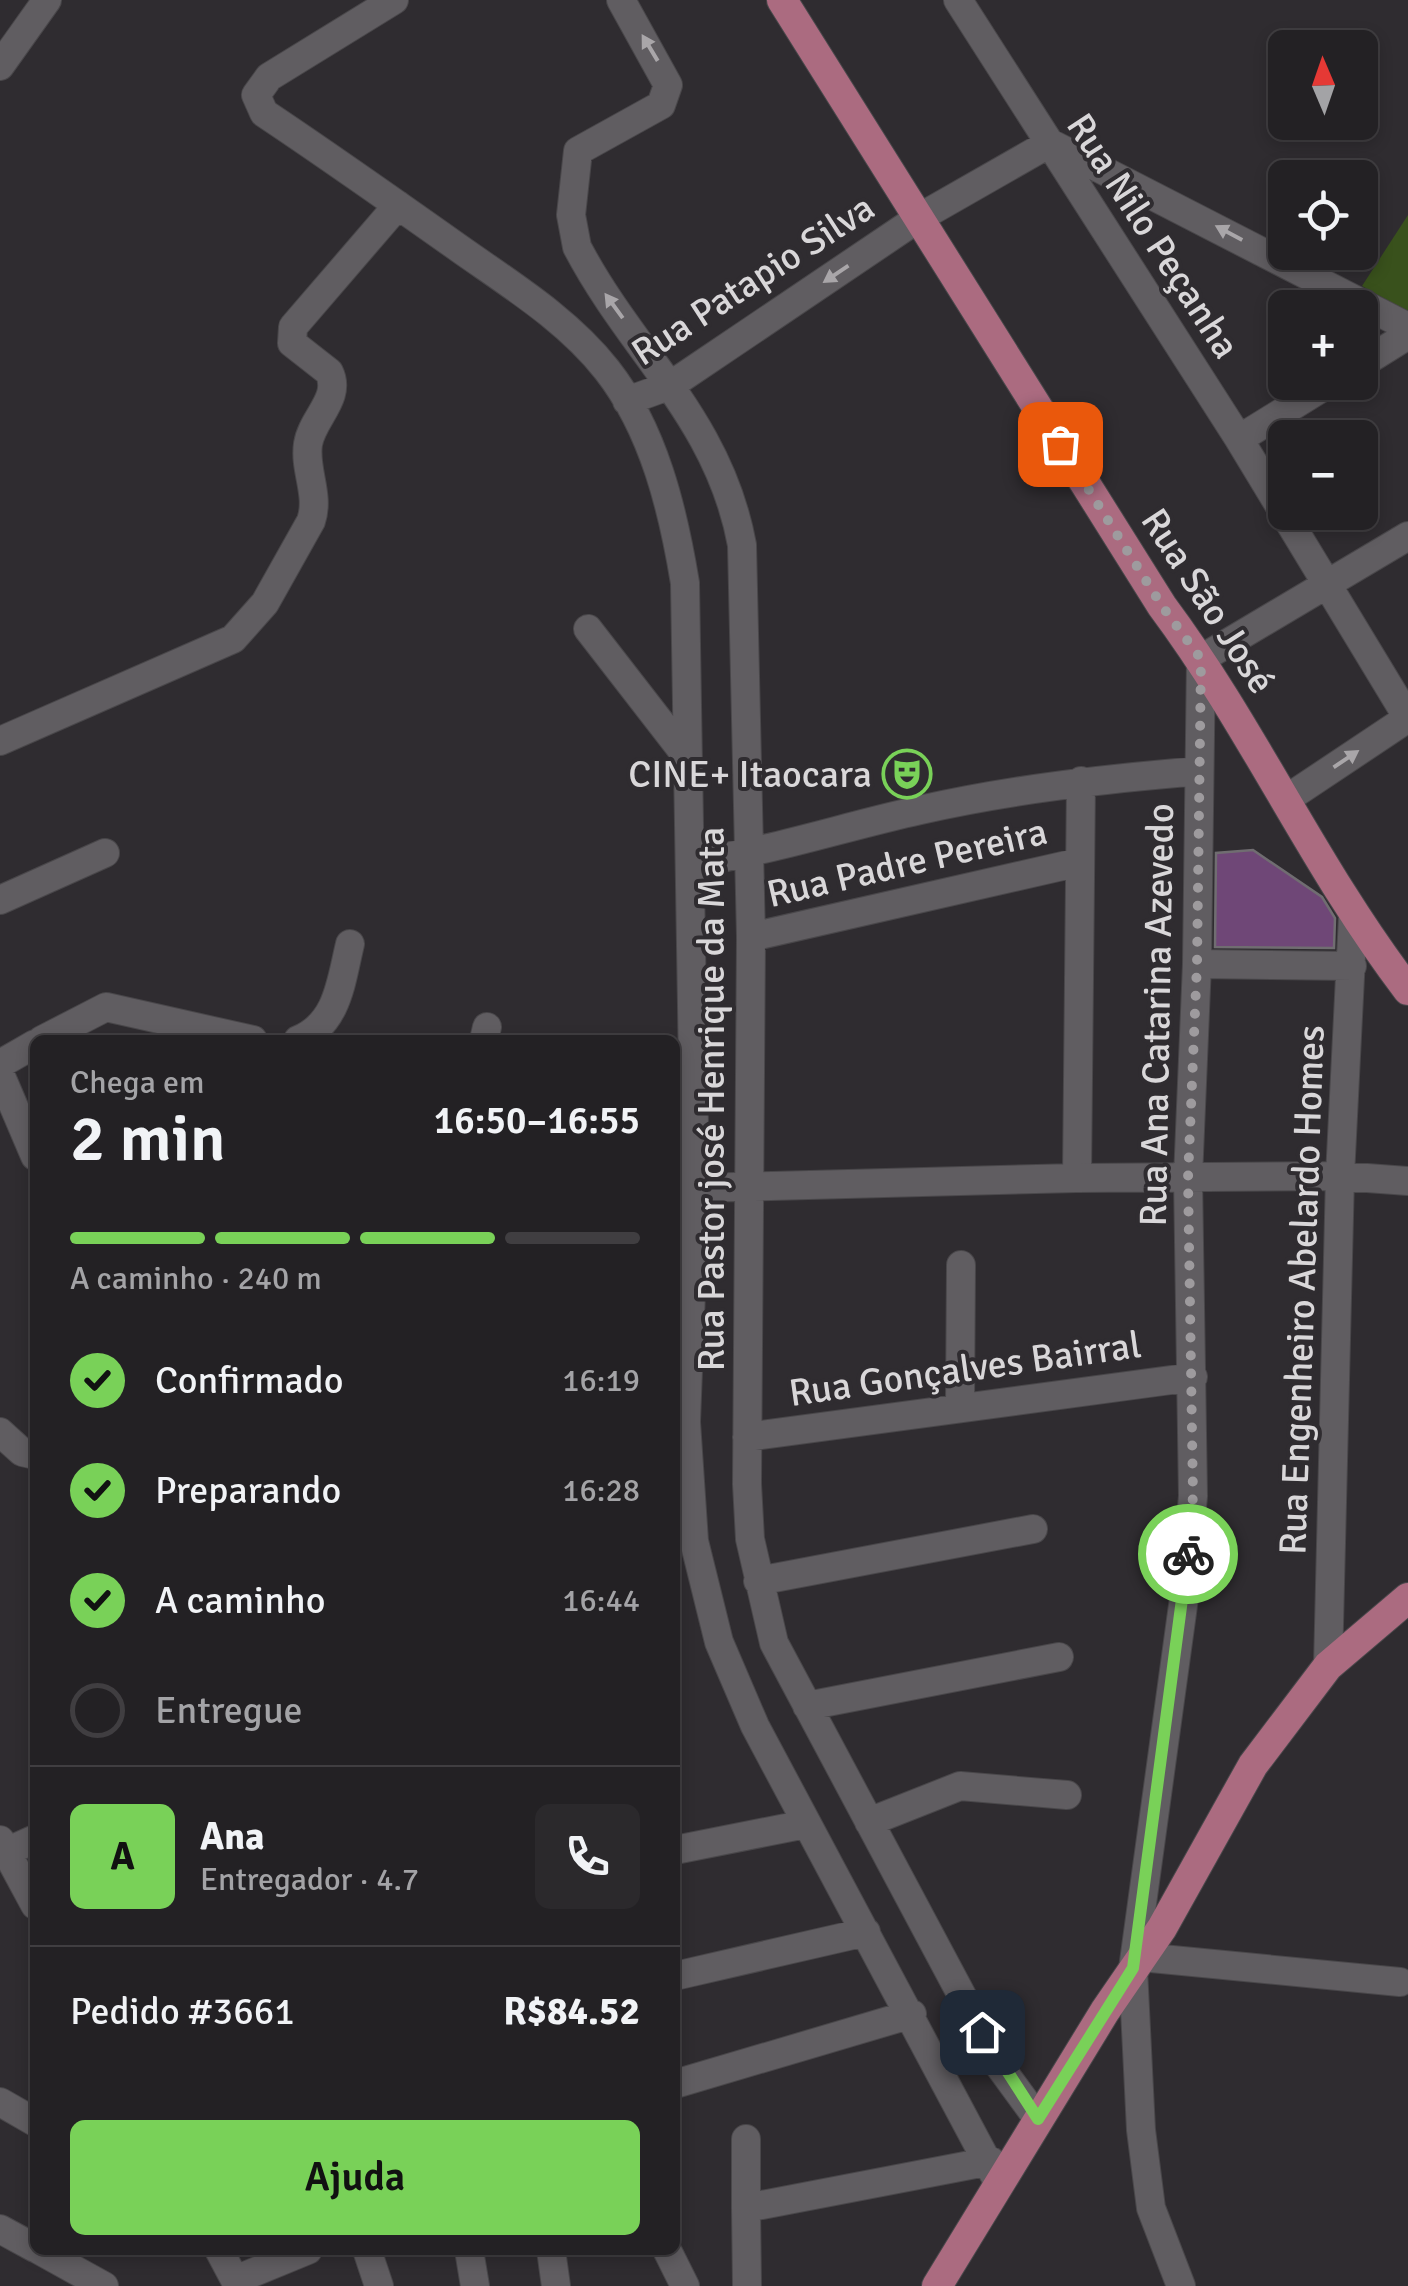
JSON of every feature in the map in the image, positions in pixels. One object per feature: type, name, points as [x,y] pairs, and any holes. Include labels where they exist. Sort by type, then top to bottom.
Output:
[{"type":"main road","name":"Rua São José","points":[[782,0],[1162,606],[1201,659],[1353,917],[1408,990]]},
{"type":"main road","points":[[937,2286],[994,2172],[1038,2119],[1162,1928],[1244,1779],[1328,1666],[1408,1598]]},
{"type":"street","points":[[0,66],[47,0]]},
{"type":"street","points":[[394,0],[269,77],[256,95],[264,114],[536,302],[606,368],[627,401],[672,510],[686,584],[694,1188],[680,1423],[694,1542],[719,1642],[806,1824],[994,2172],[746,2208]]},
{"type":"street","name":"Rua Pastor josé Henrique da Mata","points":[[621,0],[666,74],[666,96],[661,104],[578,151],[571,215],[577,247],[592,276],[671,385],[716,456],[733,497],[742,544],[751,937],[752,1184],[746,1436],[750,1539],[758,1581],[774,1643],[1000,2067],[1038,2119]]},
{"type":"street","name":"Rua Nilo Peçanha","points":[[958,0],[1239,439],[1408,718]]},
{"type":"street","points":[[1050,143],[1408,327]]},
{"type":"street","name":"Rua Patapio Silva","points":[[627,401],[671,385],[917,219],[1050,143]]},
{"type":"street","points":[[0,741],[210,651],[251,622],[311,522],[315,509],[308,438],[333,393],[329,372],[292,343],[293,327],[398,205]]},
{"type":"street","points":[[1378,354],[1408,336]]},
{"type":"street","points":[[1239,439],[1302,400]]},
{"type":"street","points":[[1201,659],[1408,536]]},
{"type":"street","points":[[588,629],[688,758]]},
{"type":"street","name":"Rua Ana Catarina Azevedo","points":[[1181,2286],[1152,2208],[1141,2130],[1137,1963],[1184,1598],[1193,1496],[1188,1178],[1197,964],[1201,659]]},
{"type":"street","points":[[1285,800],[1408,718]]},
{"type":"street","points":[[690,863],[750,855],[916,810],[1081,781],[1199,770]]},
{"type":"street","points":[[1077,1178],[1081,781]]},
{"type":"street","points":[[0,900],[104,852]]},
{"type":"street","name":"Rua Padre Pereira","points":[[751,937],[1080,862]]},
{"type":"street","name":"Rua Engenheiro Abelardo Homes","points":[[1328,1666],[1340,1176],[1353,917]]},
{"type":"street","points":[[306,1035],[324,1023],[334,1007],[350,944]]},
{"type":"street","points":[[1197,964],[1352,966]]},
{"type":"street","points":[[52,1035],[106,1007],[231,1035]]},
{"type":"street","points":[[0,1064],[30,1047]]},
{"type":"street","points":[[0,1074],[10,1123],[30,1149]]},
{"type":"street","points":[[694,1188],[1077,1178],[1340,1176],[1408,1181]]},
{"type":"street","points":[[960,1406],[961,1265]]},
{"type":"street","name":"Rua Gonçalves Bairral","points":[[746,1436],[1193,1377]]},
{"type":"street","points":[[0,1432],[30,1454]]},
{"type":"street","points":[[758,1581],[1033,1529]]},
{"type":"street","points":[[807,1706],[1059,1658]]},
{"type":"street","points":[[869,1822],[960,1786],[1066,1795]]},
{"type":"street","points":[[680,1849],[806,1824]]},
{"type":"street","points":[[30,1841],[3,1846],[30,1896]]},
{"type":"street","points":[[680,1975],[866,1932]]},
{"type":"street","points":[[1137,1963],[1400,1982]]},
{"type":"street","points":[[680,2083],[912,2014]]},
{"type":"street","points":[[0,2102],[30,2119]]},
{"type":"street","points":[[746,2139],[747,2286]]},
{"type":"street","points":[[0,2229],[30,2245]]},
{"type":"street","points":[[48,2255],[104,2286]]},
{"type":"street","points":[[222,2255],[236,2283],[297,2255]]},
{"type":"street","points":[[369,2255],[379,2286]]},
{"type":"street","points":[[470,2255],[475,2286]]},
{"type":"street","points":[[551,2255],[556,2286]]},
{"type":"street","points":[[670,2255],[685,2286]]},
{"type":"green space","points":[[1408,215],[1408,312],[1378,295],[1378,290],[1362,286],[1372,270],[1378,270],[1378,261]]},
{"type":"building","points":[[1253,850],[1322,897],[1335,918],[1334,948],[1215,947],[1216,853]]},
{"type":"way so far","points":[[1060,444],[1162,606],[1201,659],[1197,964],[1188,1178],[1193,1377],[1193,1496],[1188,1554]]},
{"type":"place","name":"CINE+ Itaocara","points":[[907,774]]},
{"type":"route","points":[[982,2032],[1000,2067],[1038,2119],[1133,1968],[1188,1554]]}]
